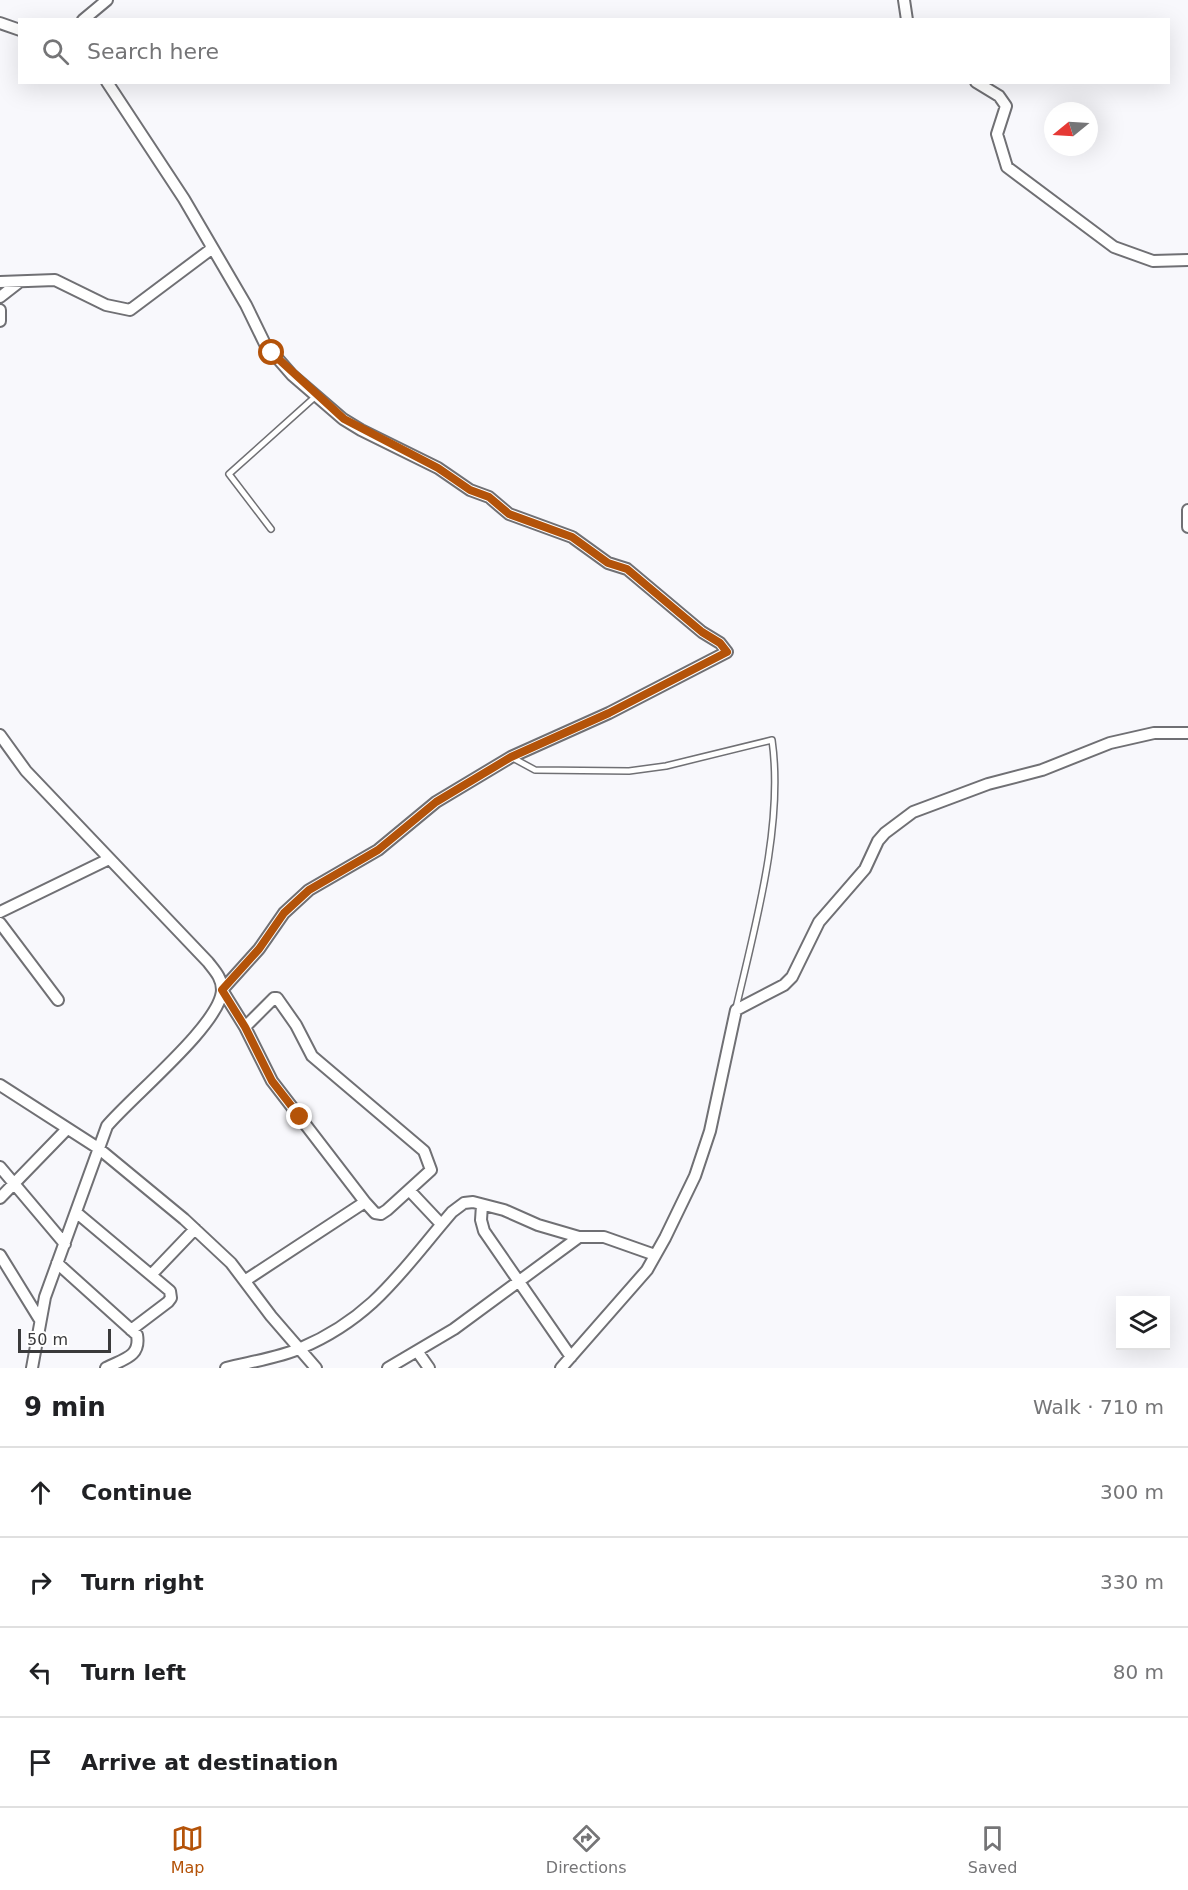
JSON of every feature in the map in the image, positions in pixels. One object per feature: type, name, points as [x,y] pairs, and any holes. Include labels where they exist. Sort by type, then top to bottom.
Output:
[{"type":"street","points":[[85,18],[107,0]]},
{"type":"street","points":[[904,0],[907,18]]},
{"type":"street","points":[[0,23],[18,29]]},
{"type":"street","points":[[108,84],[184,199],[246,305],[265,344],[316,396],[361,430],[438,468],[470,490],[489,497],[509,514],[572,537],[608,563],[627,569],[726,649],[726,655],[609,713],[511,757],[436,802],[378,850],[309,890],[284,913],[259,949],[222,990]]},
{"type":"street","points":[[979,84],[999,96],[1006,106],[997,134],[1007,167],[1114,248],[1154,261],[1188,260]]},
{"type":"street","points":[[0,282],[55,280],[106,305],[130,310],[184,272],[210,250],[211,246]]},
{"type":"street","points":[[0,297],[18,283]]},
{"type":"street","points":[[0,310],[0,321]]},
{"type":"street","points":[[1188,510],[1188,527]]},
{"type":"street","points":[[561,1368],[647,1270],[695,1176],[710,1131],[736,1010],[771,993],[792,977],[819,922],[865,869],[878,841],[913,812],[979,787],[1042,770],[1110,743],[1154,733],[1188,733]]},
{"type":"street","points":[[0,735],[26,771],[208,962],[220,977],[222,990],[219,1003],[203,1028],[126,1104],[107,1126],[45,1297],[32,1368]]},
{"type":"street","points":[[0,912],[109,859]]},
{"type":"street","points":[[0,923],[58,1000]]},
{"type":"street","points":[[222,990],[245,1027],[272,1081],[364,1202],[375,1213],[381,1214],[431,1170],[424,1151],[312,1056],[281,1001],[273,998],[245,1027]]},
{"type":"street","points":[[0,1085],[99,1148],[195,1229],[246,1280],[316,1368]]},
{"type":"street","points":[[0,1198],[67,1129]]},
{"type":"street","points":[[0,1167],[65,1244]]},
{"type":"street","points":[[409,1190],[441,1224]]},
{"type":"street","points":[[246,1280],[364,1202]]},
{"type":"street","points":[[226,1368],[299,1349],[343,1328],[377,1300],[441,1224],[464,1203],[482,1205],[579,1237],[604,1237],[655,1255]]},
{"type":"street","points":[[482,1205],[481,1220],[484,1231],[571,1357]]},
{"type":"street","points":[[77,1213],[170,1291],[171,1298],[131,1330]]},
{"type":"street","points":[[151,1275],[195,1229]]},
{"type":"street","points":[[388,1368],[454,1329],[579,1237]]},
{"type":"street","points":[[0,1255],[40,1320]]},
{"type":"street","points":[[57,1263],[137,1335],[139,1346],[136,1352],[106,1368]]},
{"type":"street","points":[[417,1351],[429,1368]]},
{"type":"lane","points":[[271,529],[229,474],[316,396]]},
{"type":"lane","points":[[511,757],[535,770],[628,771],[666,766],[772,740],[776,770],[767,869],[736,1010]]},
{"type":"route","points":[[272,353],[292,375],[344,419],[361,430],[438,468],[470,490],[489,497],[509,514],[572,537],[608,563],[627,569],[702,632],[720,643],[727,652],[726,655],[609,713],[532,750],[511,757],[465,784],[436,802],[378,850],[309,890],[284,913],[259,949],[222,990],[245,1027],[272,1081],[300,1117]]}]
